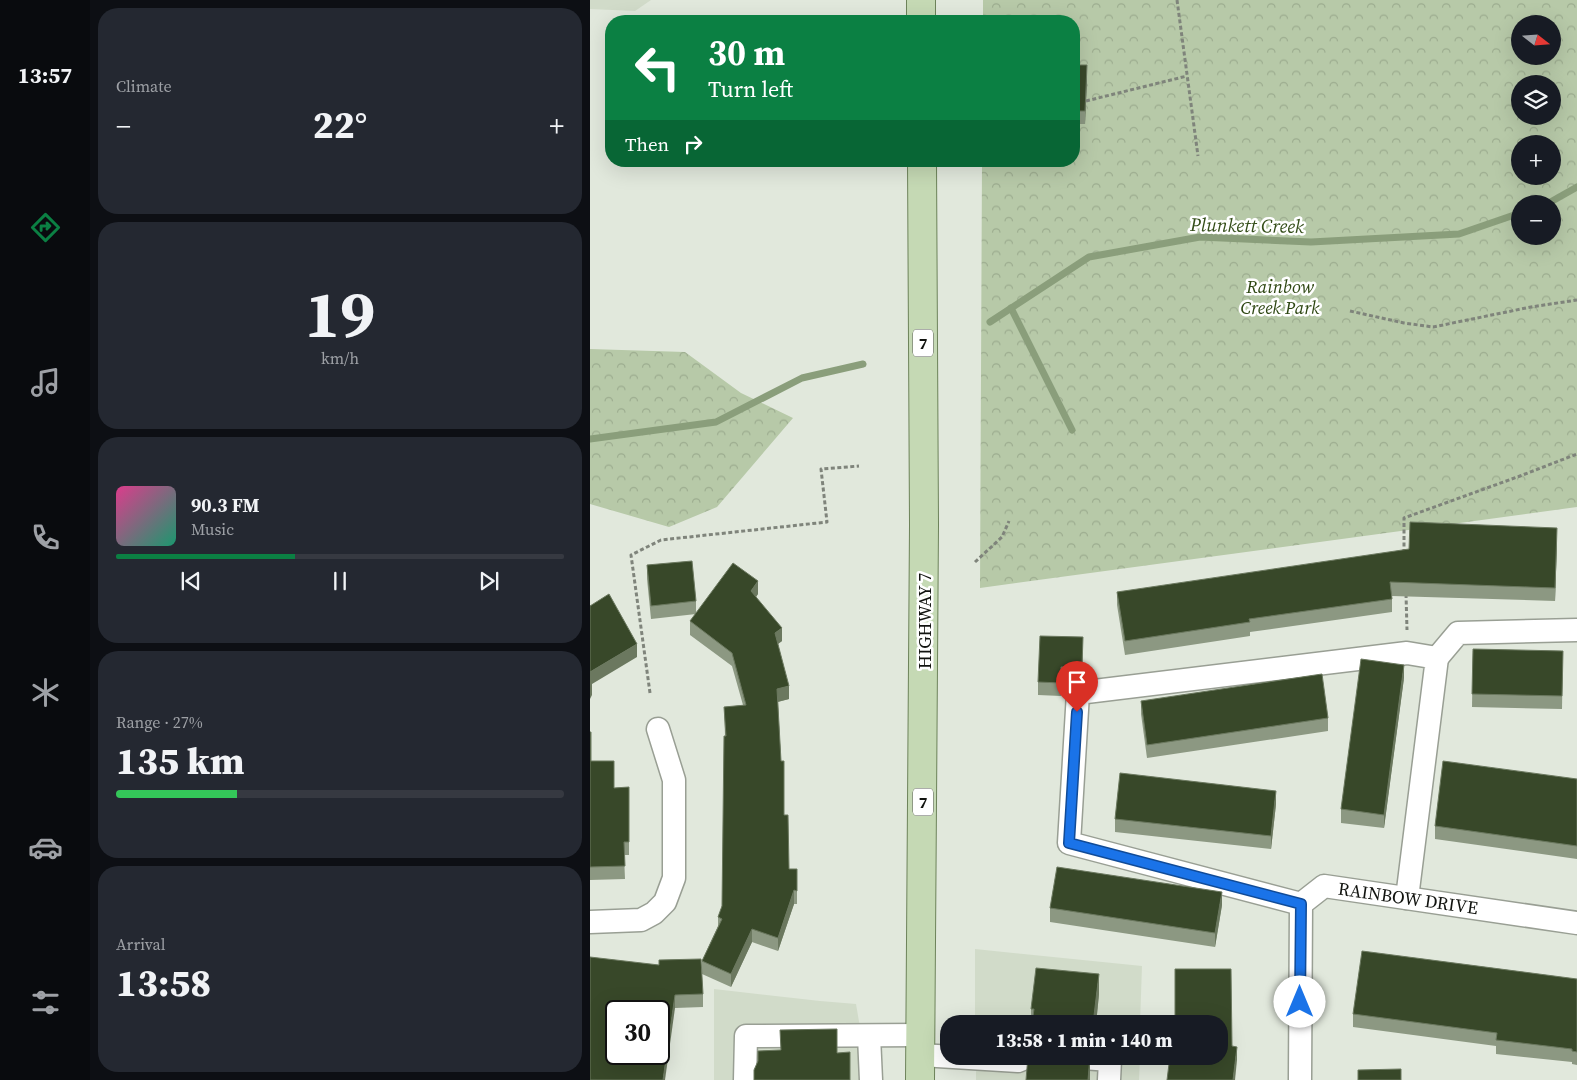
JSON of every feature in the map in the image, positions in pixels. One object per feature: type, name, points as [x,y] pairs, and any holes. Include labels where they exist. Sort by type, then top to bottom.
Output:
[{"type":"main road","name":"HIGHWAY 7","points":[[921,1057],[924,525],[922,167]]},
{"type":"street","points":[[1407,898],[1436,658],[1458,633],[1577,630]]},
{"type":"street","points":[[1300,1080],[1301,904],[1069,843],[1078,693],[1407,653],[1436,658]]},
{"type":"street","points":[[590,922],[641,920],[654,913],[665,902],[674,878],[674,780],[658,729]]},
{"type":"street","name":"RAINBOW DRIVE","points":[[1301,904],[1324,886],[1577,923]]},
{"type":"street","points":[[745,1080],[746,1036],[869,1036],[921,1057],[940,1058]]},
{"type":"street","points":[[869,1036],[871,1080]]},
{"type":"street","points":[[1109,1080],[1110,1065]]},
{"type":"path","points":[[1177,0],[1198,156]]},
{"type":"path","points":[[1086,101],[1187,76]]},
{"type":"path","points":[[1350,311],[1404,323],[1433,327],[1531,307],[1577,300]]},
{"type":"path","points":[[1405,557],[1404,518],[1577,454]]},
{"type":"path","points":[[650,693],[631,555],[661,540],[827,522],[821,469],[859,466]]},
{"type":"path","points":[[975,562],[1002,537],[1009,521]]},
{"type":"path","points":[[1406,586],[1407,653]]},
{"type":"shaded area","points":[[590,0],[651,0],[635,11],[590,9]]},
{"type":"shaded area","points":[[975,949],[1142,966],[1140,1015],[975,1015]]},
{"type":"shaded area","points":[[714,989],[856,1004],[869,1080],[714,1080]]},
{"type":"shaded area","points":[[976,1065],[1140,1065],[1139,1080],[976,1080]]},
{"type":"green space","name":"Rainbow Creek Park","points":[[983,0],[1577,0],[1577,507],[980,588],[982,167],[1080,167],[1080,15],[983,15]]},
{"type":"green space","points":[[590,349],[685,352],[741,393],[793,418],[717,507],[669,527],[590,504]]},
{"type":"building","points":[[1080,65],[1087,65],[1085,111],[1080,111]]},
{"type":"building","points":[[1410,522],[1557,528],[1555,588],[1390,582],[1392,599],[1249,619],[1250,622],[1125,641],[1117,592],[1409,549]]},
{"type":"building","points":[[692,561],[696,601],[651,606],[647,565]]},
{"type":"building","points":[[733,563],[758,581],[751,591],[782,628],[775,633],[789,686],[777,689],[781,761],[784,761],[784,815],[788,815],[789,869],[797,869],[797,891],[794,890],[778,938],[752,929],[731,974],[702,961],[722,919],[718,917],[722,906],[724,736],[726,736],[724,707],[746,705],[732,653],[690,621]]},
{"type":"building","points":[[609,594],[637,644],[590,672],[590,606]]},
{"type":"building","points":[[1040,636],[1083,637],[1082,666],[1061,667],[1061,683],[1038,682]]},
{"type":"building","points":[[1473,649],[1563,651],[1562,696],[1472,694]]},
{"type":"building","points":[[1361,659],[1404,665],[1384,815],[1341,809]]},
{"type":"building","points":[[1322,674],[1328,718],[1147,745],[1141,701]]},
{"type":"building","points":[[590,732],[591,761],[614,761],[614,788],[629,787],[629,842],[624,842],[625,866],[590,867]]},
{"type":"building","points":[[1443,761],[1577,779],[1577,846],[1435,826]]},
{"type":"building","points":[[1120,773],[1276,791],[1271,836],[1115,819]]},
{"type":"building","points":[[1057,867],[1222,892],[1215,933],[1050,908]]},
{"type":"building","points":[[1362,951],[1577,979],[1577,1052],[1572,1051],[1572,1049],[1496,1040],[1497,1033],[1353,1014]]},
{"type":"building","points":[[590,957],[659,965],[659,960],[701,959],[703,994],[675,995],[670,1030],[670,1000],[605,1000],[605,1065],[665,1065],[663,1080],[590,1080]]},
{"type":"building","points":[[1036,968],[1099,974],[1094,1015],[1033,1015],[1034,1009],[1031,1009]]},
{"type":"building","points":[[1175,969],[1231,969],[1232,1046],[1237,1047],[1233,1080],[1167,1080],[1169,1065],[1228,1065],[1228,1015],[1175,1015]]},
{"type":"building","points":[[837,1029],[837,1053],[850,1052],[850,1080],[754,1080],[758,1051],[781,1050],[780,1030]]},
{"type":"building","points":[[1027,1065],[1089,1065],[1088,1080],[1026,1080]]},
{"type":"building","points":[[1401,1069],[1401,1080],[1358,1080],[1358,1070]]},
{"type":"waterway","name":"Plunkett Creek","points":[[1561,196],[1577,187]]},
{"type":"waterway","name":"Plunkett Creek","points":[[990,322],[1089,257],[1200,237],[1311,242],[1459,234],[1511,216]]},
{"type":"waterway","points":[[1011,308],[1072,430]]},
{"type":"waterway","name":"Plunkett Creek","points":[[590,439],[716,422],[802,378],[863,364]]},
{"type":"route","points":[[1077,712],[1069,843],[1301,904],[1300,1002]]}]
